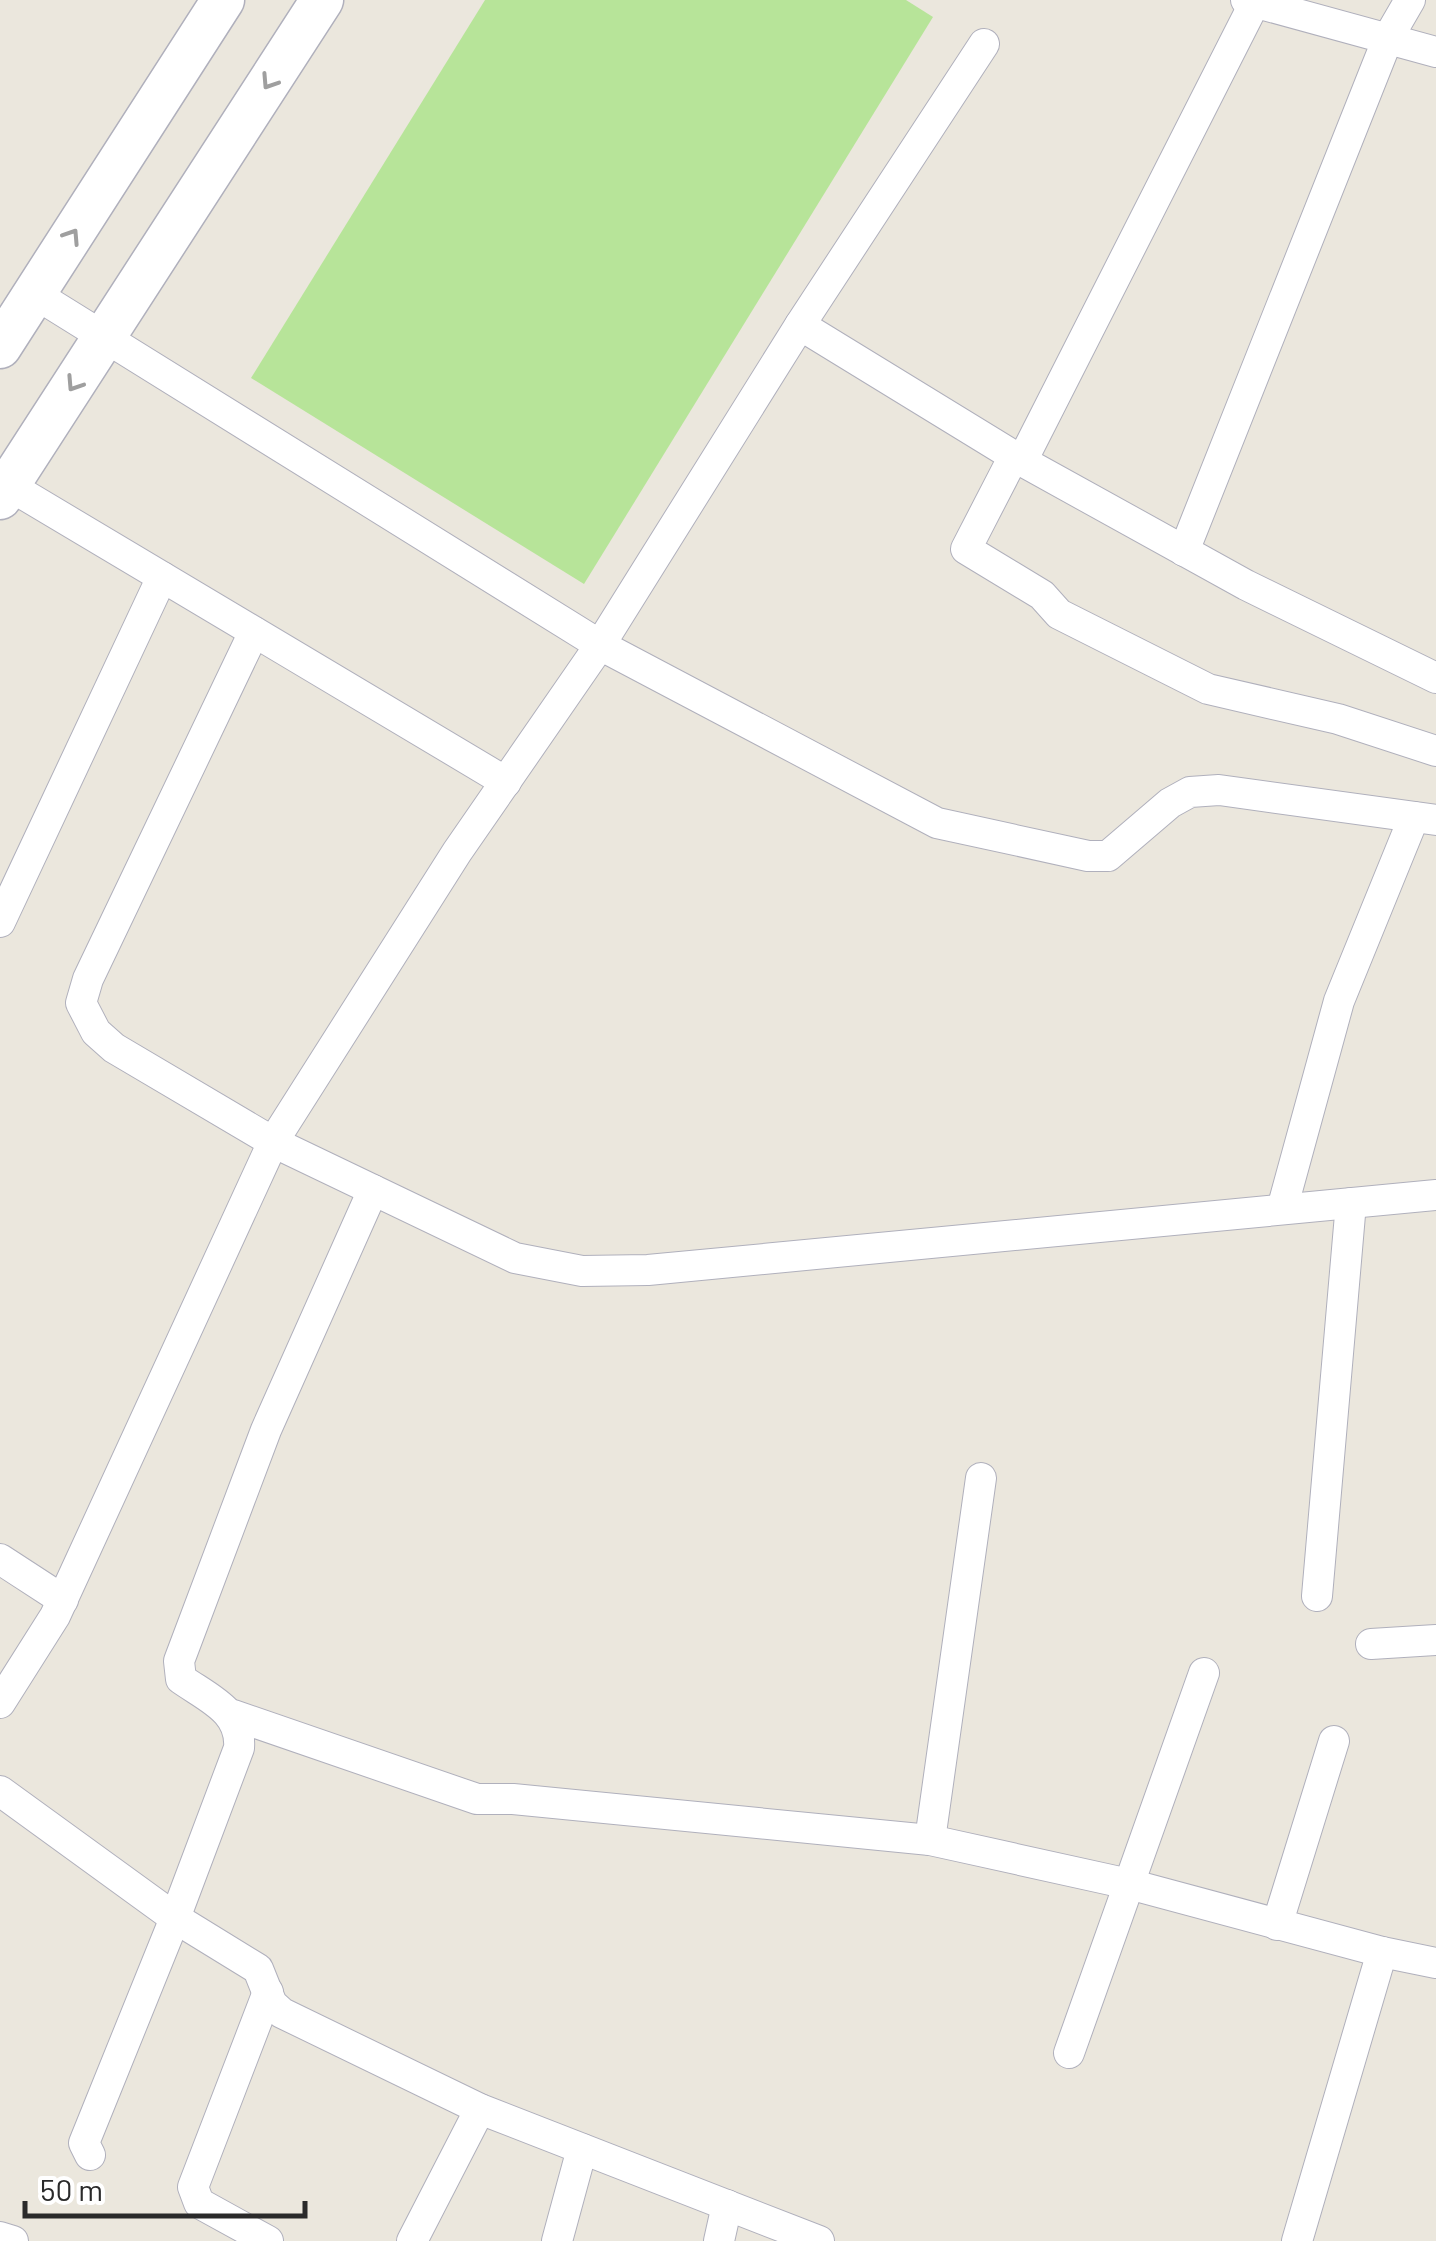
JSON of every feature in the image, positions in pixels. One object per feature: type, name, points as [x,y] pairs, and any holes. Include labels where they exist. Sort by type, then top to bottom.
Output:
[{"type":"street","points":[[322,0],[4,492],[162,577],[506,782]]},
{"type":"street","points":[[1184,551],[1388,38],[1410,0]]},
{"type":"street","points":[[1436,52],[1252,1],[1018,459],[966,549],[1042,596],[1059,614],[1208,688],[1338,719],[1436,751]]},
{"type":"street","points":[[0,347],[209,5]]},
{"type":"street","points":[[0,1703],[62,1600],[273,1142],[457,852],[600,644],[800,325],[984,44]]},
{"type":"street","points":[[35,294],[600,644],[937,823],[1050,848],[1108,856],[1170,803],[1190,792],[1218,790],[1425,819],[1339,1001],[1282,1210]]},
{"type":"street","points":[[800,325],[1018,459],[1246,585],[1436,678]]},
{"type":"street","points":[[0,922],[162,577]]},
{"type":"street","points":[[254,632],[80,1003],[96,1032],[114,1048],[273,1142],[372,1190],[515,1258],[582,1271],[648,1270],[1436,1195]]},
{"type":"street","points":[[372,1190],[266,1430],[178,1661],[181,1679],[233,1715],[477,1798],[930,1840],[1129,1884],[1382,1952],[1436,1962]]},
{"type":"street","points":[[1317,1596],[1351,1203]]},
{"type":"street","points":[[930,1840],[982,1478]]},
{"type":"street","points":[[0,1559],[62,1600]]},
{"type":"street","points":[[1371,1644],[1436,1640]]},
{"type":"street","points":[[1069,2053],[1204,1672]]},
{"type":"street","points":[[90,2154],[84,2143],[239,1748],[240,1732],[233,1715]]},
{"type":"street","points":[[1277,1925],[1334,1741]]},
{"type":"street","points":[[0,1791],[175,1918],[258,1968],[272,2004],[282,2013],[480,2110],[819,2241]]},
{"type":"street","points":[[1297,2241],[1382,1952]]},
{"type":"street","points":[[268,1992],[194,2187],[199,2203],[268,2241]]},
{"type":"street","points":[[412,2241],[480,2110]]},
{"type":"street","points":[[557,2241],[582,2149]]},
{"type":"street","points":[[719,2241],[727,2205]]},
{"type":"street","points":[[0,2237],[13,2241]]},
{"type":"green space","points":[[485,0],[906,0],[933,17],[584,584],[251,378]]}]
